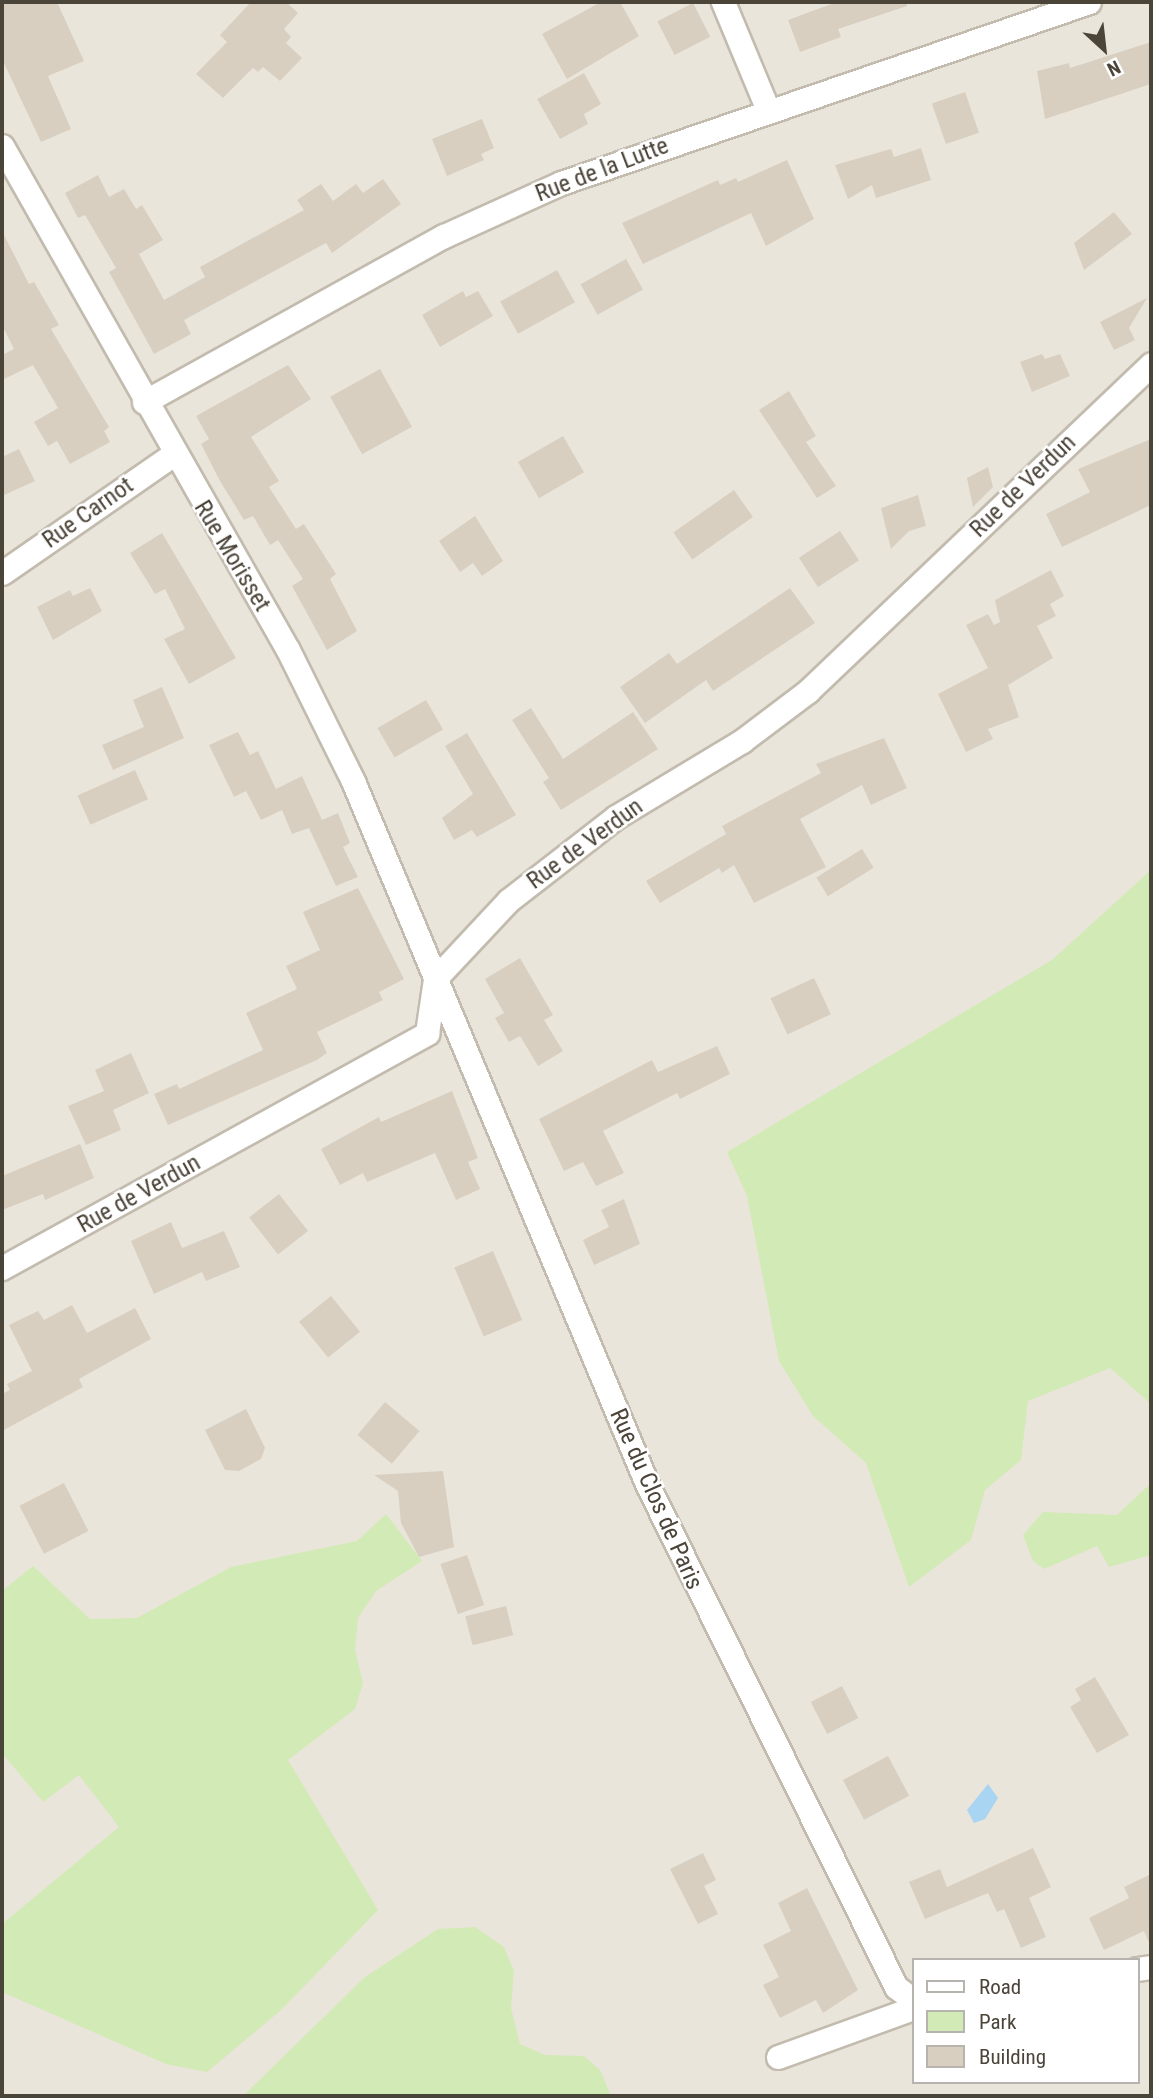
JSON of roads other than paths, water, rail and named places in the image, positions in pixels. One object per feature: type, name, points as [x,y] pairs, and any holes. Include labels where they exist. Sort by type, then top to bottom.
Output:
[{"type":"street","points":[[723,2],[768,110]]},
{"type":"street","name":"Rue de la Lutte","points":[[144,402],[444,236],[561,183],[1089,2]]},
{"type":"street","name":"Rue Morisset","points":[[2,146],[144,402],[288,650],[352,781],[435,979]]},
{"type":"street","name":"Rue de Verdun","points":[[2,1268],[427,1033],[435,979],[509,900],[605,825],[741,741],[808,691],[1151,364]]},
{"type":"street","name":"Rue Carnot","points":[[2,573],[174,454]]},
{"type":"street","name":"Rue du Clos de Paris","points":[[435,979],[647,1484],[896,1987],[912,1999]]},
{"type":"street","points":[[778,2057],[912,2008]]},
{"type":"water","points":[[988,1784],[998,1798],[985,1819],[974,1823],[967,1810]]}]
